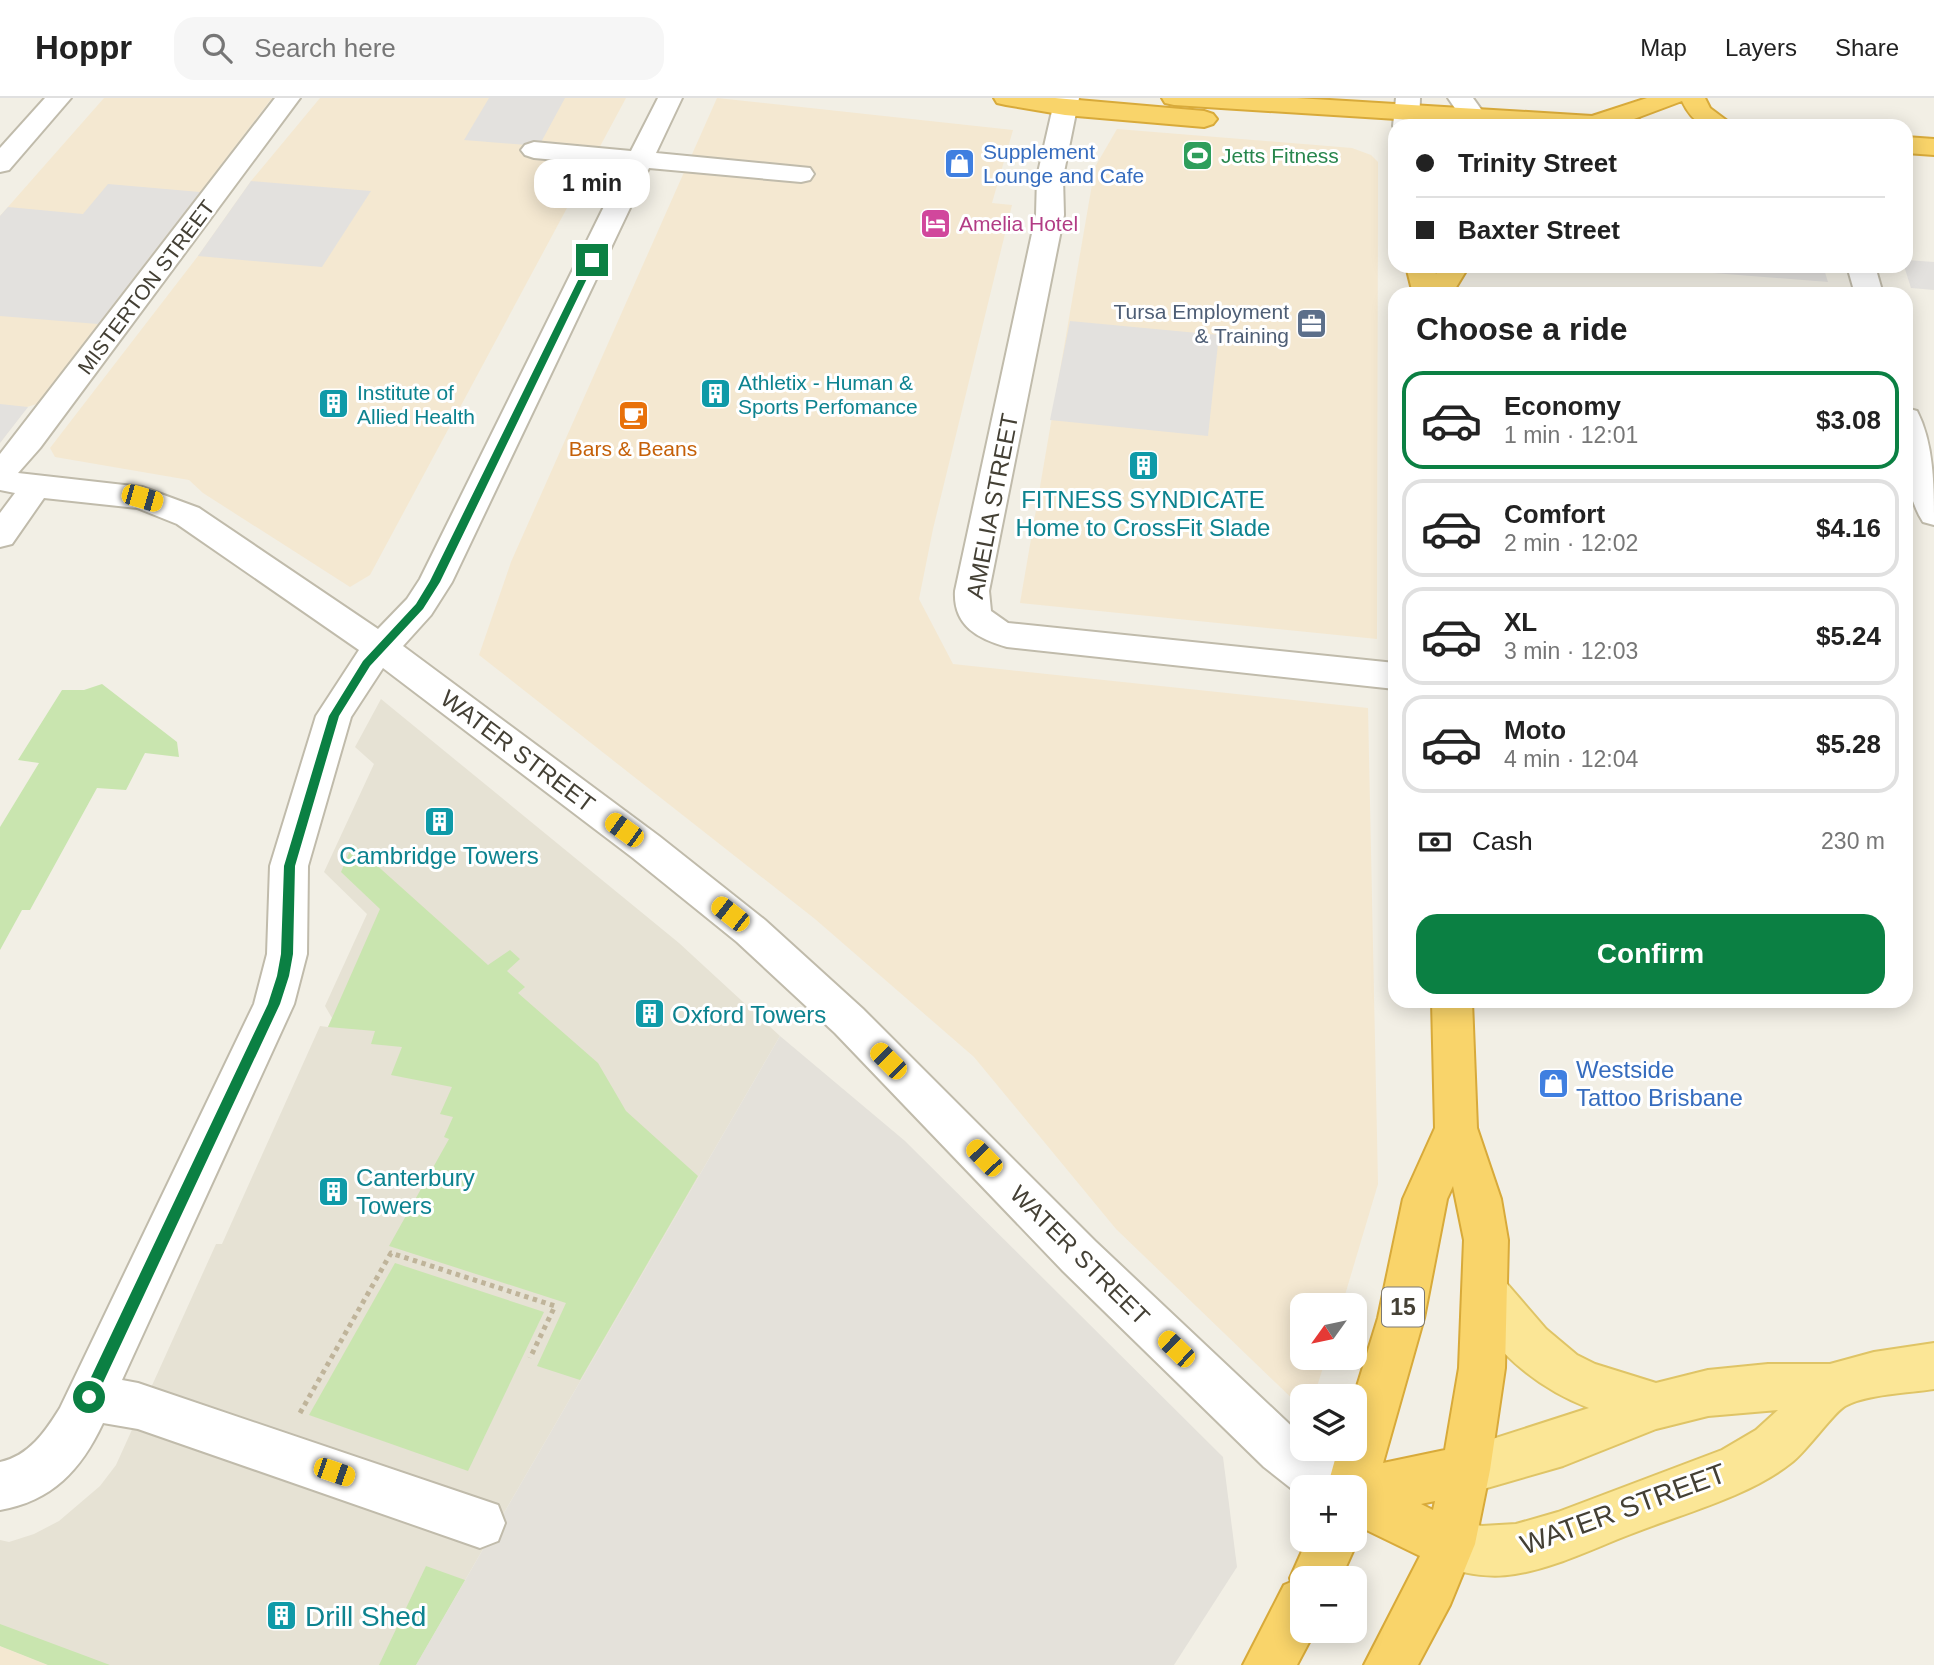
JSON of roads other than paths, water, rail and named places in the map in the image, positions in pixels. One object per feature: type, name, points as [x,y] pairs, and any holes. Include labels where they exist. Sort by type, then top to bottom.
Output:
[{"type":"highway","points":[[1006,98],[1404,118],[1471,113],[1501,119]]},
{"type":"highway","points":[[1174,98],[1404,118]]},
{"type":"highway","points":[[1523,119],[1569,98]]},
{"type":"highway","points":[[1611,119],[1672,98]]},
{"type":"highway","points":[[1693,98],[1700,112],[1710,119]]},
{"type":"highway","points":[[1913,146],[1934,147]]},
{"type":"highway","points":[[1913,164],[1934,165]]},
{"type":"highway","name":"15","points":[[1390,1665],[1432,1587],[1450,1544],[1466,1470],[1482,1368],[1486,1240],[1479,1199],[1456,1128],[1452,1008]]},
{"type":"highway","name":"15","points":[[1355,1475],[1401,1318],[1425,1199],[1456,1128]]},
{"type":"highway","name":"WATER STREET","points":[[1367,1493],[1466,1470]]},
{"type":"highway","name":"WATER STREET","points":[[1367,1502],[1450,1544]]},
{"type":"highway","points":[[1269,1665],[1290,1626]]},
{"type":"main road","points":[[1486,1293],[1529,1345],[1560,1370],[1584,1383],[1656,1406]]},
{"type":"main road","name":"WATER STREET","points":[[1466,1470],[1563,1442],[1656,1406],[1738,1389],[1830,1387],[1874,1375],[1934,1366]]},
{"type":"main road","name":"WATER STREET","points":[[1450,1544],[1482,1551],[1516,1549],[1558,1537],[1736,1469],[1773,1447],[1797,1425],[1830,1387]]},
{"type":"street","points":[[0,164],[59,98]]},
{"type":"street","name":"MISTERTON STREET","points":[[0,474],[29,442],[288,98]]},
{"type":"street","points":[[16,1481],[64,1448],[274,1004],[287,954],[289,866],[334,716],[367,663],[419,607],[435,582],[670,98]]},
{"type":"street","name":"AMELIA STREET","points":[[1066,103],[1051,177],[1050,215],[972,591],[970,606],[975,616],[991,630],[1007,635],[1388,675]]},
{"type":"street","points":[[534,150],[801,174]]},
{"type":"street","points":[[1913,442],[1934,514]]},
{"type":"street","name":"WATER STREET","points":[[0,480],[36,487],[122,495],[174,508],[381,648],[646,847],[751,931],[849,1021],[1079,1256],[1281,1450],[1312,1475]]},
{"type":"street","points":[[0,536],[36,487]]},
{"type":"street","points":[[89,1397],[138,1406],[480,1523]]},
{"type":"place","name":"Jetts Fitness","points":[[1198,155]]},
{"type":"place","name":"Supplement Lounge and Cafe","points":[[960,163]]},
{"type":"place","name":"Amelia Hotel","points":[[936,223]]},
{"type":"place","name":"Tursa Employment & Training","points":[[1312,323]]},
{"type":"place","name":"Athletix - Human & Sports Perfomance","points":[[715,394]]},
{"type":"place","name":"Institute of Allied Health","points":[[334,404]]},
{"type":"place","name":"Bars & Beans","points":[[633,416]]},
{"type":"place","name":"FITNESS SYNDICATE Home to CrossFit Slade","points":[[1143,465]]},
{"type":"place","name":"Cambridge Towers","points":[[439,821]]},
{"type":"place","name":"Oxford Towers","points":[[649,1014]]},
{"type":"place","name":"Westside Tattoo Brisbane","points":[[1553,1083]]},
{"type":"place","name":"Canterbury Towers","points":[[333,1191]]},
{"type":"place","name":"Drill Shed","points":[[282,1616]]}]
